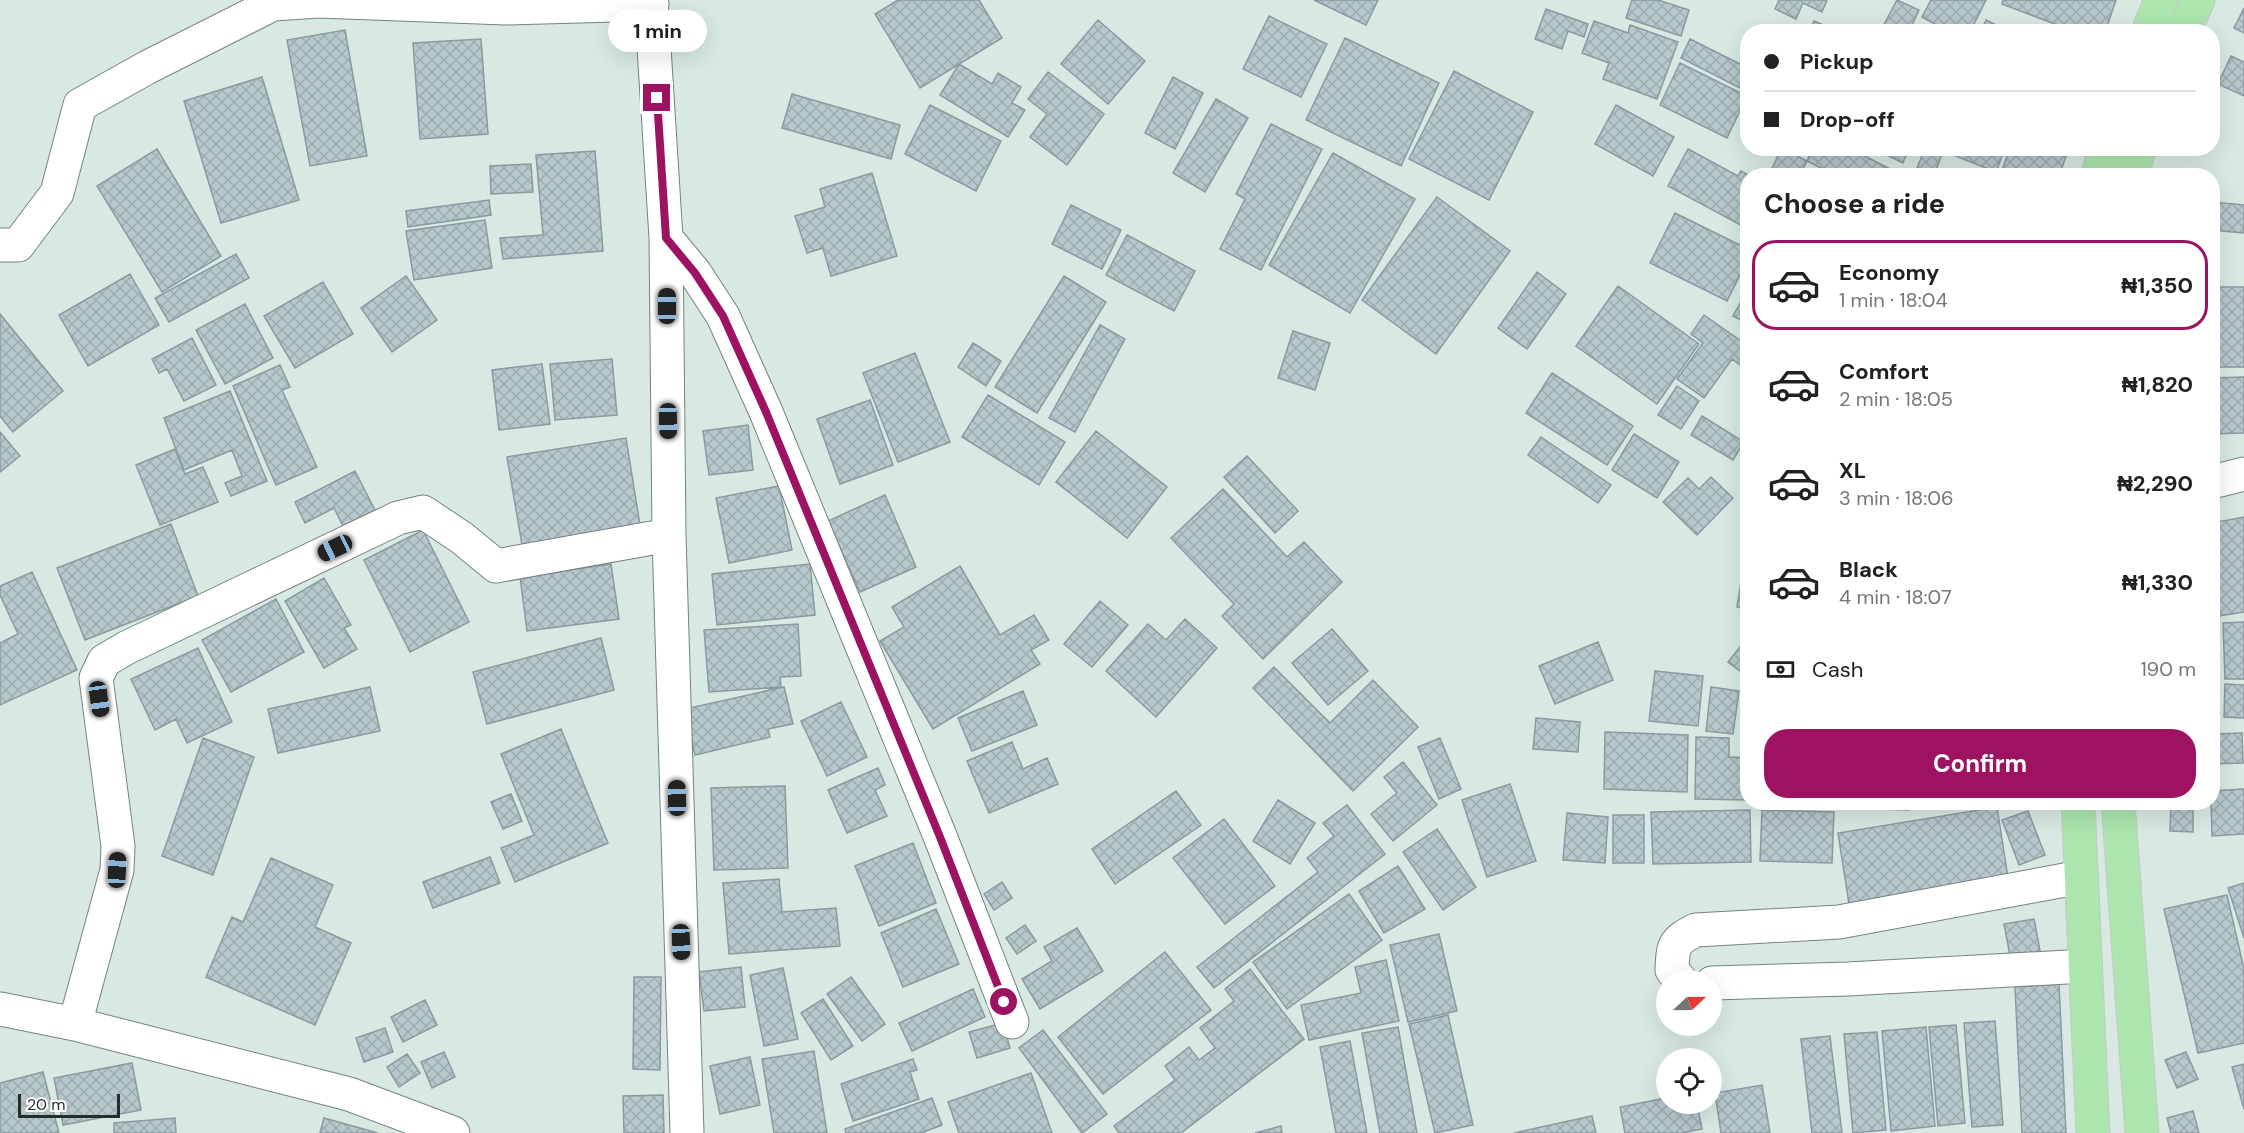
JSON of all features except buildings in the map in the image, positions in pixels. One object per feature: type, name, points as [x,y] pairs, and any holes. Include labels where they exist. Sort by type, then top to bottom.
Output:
[{"type":"main road","points":[[2151,24],[2161,0]]},
{"type":"main road","points":[[2188,24],[2198,0]]},
{"type":"main road","points":[[2078,810],[2093,1133]]},
{"type":"main road","points":[[2119,810],[2142,1133]]},
{"type":"street","points":[[0,245],[18,245],[57,193],[80,105],[148,67],[273,4],[319,1],[505,8],[652,2],[666,238],[669,535],[687,1133]]},
{"type":"street","points":[[666,238],[695,273],[723,316],[766,412],[940,837],[1012,1022]]},
{"type":"street","points":[[2220,480],[2244,474]]},
{"type":"street","points":[[75,1024],[117,870],[118,846],[96,678],[104,661],[126,648],[398,518],[423,512],[462,538],[495,566],[669,535]]},
{"type":"street","points":[[1672,970],[1673,948],[1680,938],[1696,930],[1839,922],[2081,877]]},
{"type":"street","points":[[1722,983],[1848,979],[2085,966]]},
{"type":"street","points":[[0,1009],[75,1024],[349,1094],[453,1133]]},
{"type":"route","points":[[657,98],[666,238],[695,273],[723,316],[766,412],[940,837],[1004,1002]]}]
